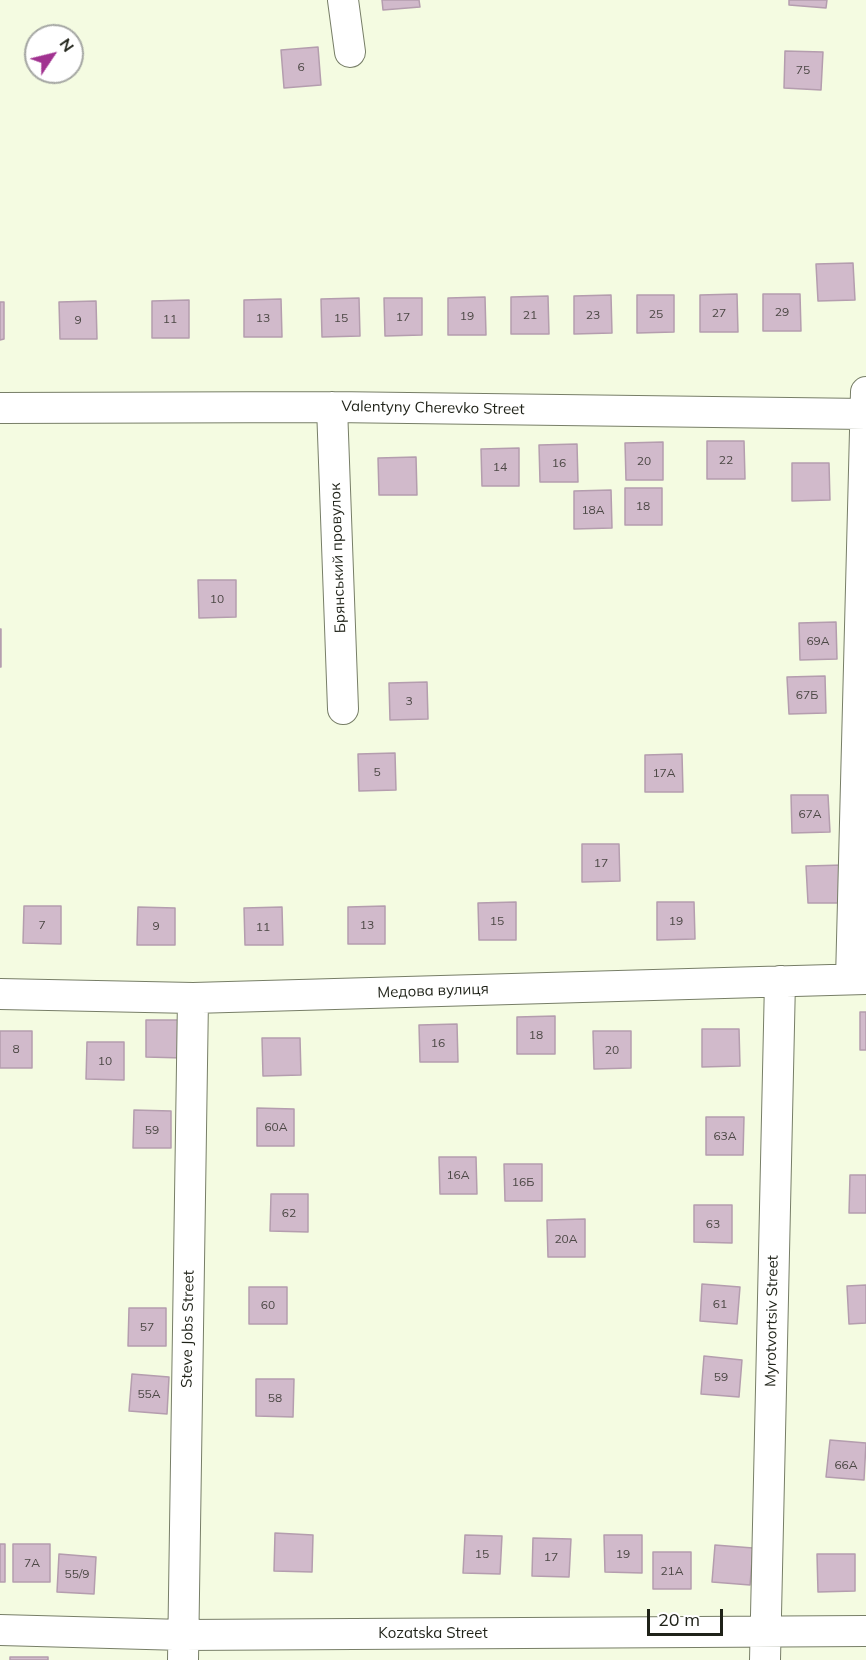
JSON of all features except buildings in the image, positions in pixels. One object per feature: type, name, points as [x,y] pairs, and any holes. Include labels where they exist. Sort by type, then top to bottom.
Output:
[{"type":"street","points":[[343,0],[350,52]]},
{"type":"street","name":"Брянський провулок","points":[[332,407],[343,709]]},
{"type":"street","points":[[859,979],[865,407]]},
{"type":"street","name":"Valentyny Cherevko Street","points":[[0,408],[865,407]]},
{"type":"street","name":"Медова вулиця","points":[[0,994],[193,998],[859,979]]},
{"type":"street","name":"Myrotvortsiv Street","points":[[765,1660],[780,981]]},
{"type":"street","name":"Steve Jobs Street","points":[[183,1648],[193,998]]},
{"type":"street","name":"Kozatska Street","points":[[0,1630],[183,1648],[765,1631],[866,1631]]}]
